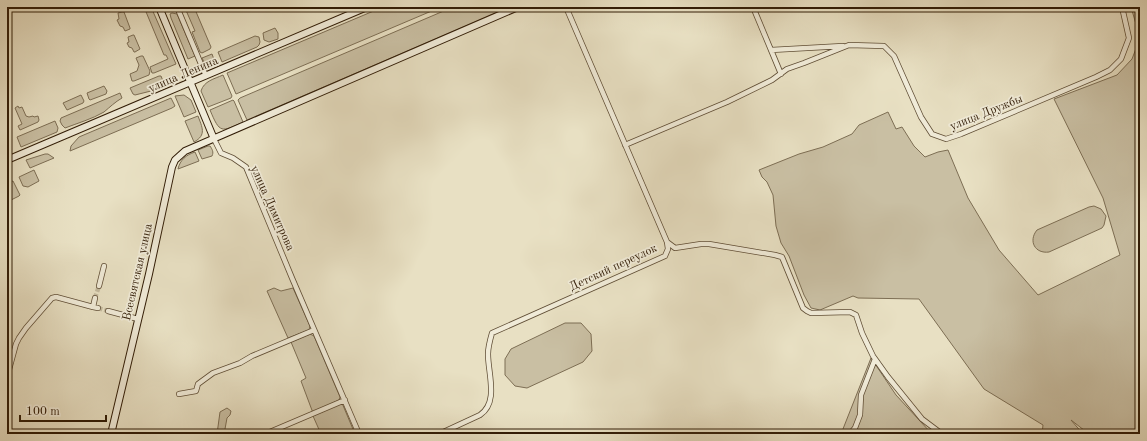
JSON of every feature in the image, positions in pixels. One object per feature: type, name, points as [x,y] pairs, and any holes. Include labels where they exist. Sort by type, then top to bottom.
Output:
[{"type":"street","points":[[158,7],[214,138]]},
{"type":"street","points":[[177,7],[206,76]]},
{"type":"street","name":"улица Ленина","points":[[7,160],[367,7]]},
{"type":"street","name":"Всесвятская улица","points":[[112,434],[172,167],[175,160],[185,151],[214,138],[518,7]]},
{"type":"street","name":"Детский переулок","points":[[439,434],[486,412],[491,398],[488,354],[492,333],[665,256],[668,249],[667,242],[566,7]]},
{"type":"street","points":[[625,145],[727,102],[781,74],[753,7]]},
{"type":"street","name":"улица Дружбы","points":[[781,74],[787,69],[849,45],[884,46],[894,56],[921,117],[932,134],[946,139],[961,134],[1110,70],[1121,59],[1129,38],[1122,7]]},
{"type":"street","points":[[771,50],[849,45]]},
{"type":"street","name":"улица Димитрова","points":[[214,138],[221,153],[233,158],[246,167],[314,330]]},
{"type":"street","points":[[667,242],[675,248],[710,244],[775,255],[782,258],[803,308],[811,313],[850,312],[856,315],[862,333],[875,359],[888,377],[922,419],[942,434]]},
{"type":"street","points":[[98,286],[104,266]]},
{"type":"street","points":[[7,376],[19,338],[52,298],[56,297],[95,308],[95,298]]},
{"type":"street","points":[[108,311],[138,319]]},
{"type":"street","points":[[179,394],[196,391],[198,384],[213,373],[240,363],[252,356],[314,330],[359,434]]},
{"type":"street","points":[[850,434],[855,428],[860,415],[861,395],[875,359]]},
{"type":"street","points":[[266,434],[345,400]]},
{"type":"shaded area","points":[[144,7],[151,7],[176,64],[154,73],[152,73],[150,67],[168,59],[166,55],[164,55]]},
{"type":"shaded area","points":[[183,7],[194,7],[211,47],[210,49],[202,53],[200,52],[192,32],[195,31],[185,8]]},
{"type":"shaded area","points":[[383,7],[441,7],[236,94],[227,73]]},
{"type":"shaded area","points":[[453,7],[510,7],[247,120],[238,100],[240,98]]},
{"type":"shaded area","points":[[1131,7],[1140,7],[1140,38]]},
{"type":"shaded area","points":[[124,12],[130,28],[125,31],[117,20],[119,19],[118,13]]},
{"type":"shaded area","points":[[170,14],[177,14],[195,56],[188,59],[171,18]]},
{"type":"shaded area","points":[[275,28],[278,33],[278,39],[269,42],[264,40],[263,33]]},
{"type":"shaded area","points":[[133,35],[140,49],[135,52],[127,43],[129,42],[128,37]]},
{"type":"shaded area","points":[[255,36],[259,37],[260,42],[257,47],[222,62],[218,52]]},
{"type":"shaded area","points":[[1140,38],[1140,434],[1089,434],[1071,420],[1083,434],[1042,434],[1043,425],[984,389],[919,299],[858,298],[853,296],[820,310],[811,308],[804,295],[789,256],[781,243],[776,226],[773,195],[759,170],[799,154],[823,147],[852,134],[859,125],[888,112],[896,129],[902,127],[914,146],[925,157],[948,150],[968,198],[999,250],[1038,295],[1120,255],[1103,198],[1054,99],[1117,75],[1132,59]]},
{"type":"shaded area","points":[[212,54],[216,65],[208,67],[202,58]]},
{"type":"shaded area","points":[[143,56],[150,71],[149,75],[132,81],[130,74],[137,71],[139,65],[136,58]]},
{"type":"shaded area","points":[[223,75],[232,96],[231,98],[208,107],[201,91],[202,88],[210,81]]},
{"type":"shaded area","points":[[161,76],[165,86],[135,95],[133,94],[130,88]]},
{"type":"shaded area","points":[[104,86],[107,91],[106,94],[90,100],[89,99],[87,93]]},
{"type":"shaded area","points":[[120,93],[122,98],[104,112],[65,128],[62,125],[60,121],[61,118]]},
{"type":"shaded area","points":[[81,95],[84,101],[83,103],[67,110],[63,103]]},
{"type":"shaded area","points":[[184,95],[191,100],[196,112],[184,117],[175,96]]},
{"type":"shaded area","points":[[171,98],[175,106],[172,108],[70,151],[71,146],[79,137]]},
{"type":"shaded area","points":[[233,100],[243,122],[230,128],[222,129],[216,123],[210,110]]},
{"type":"shaded area","points":[[18,106],[19,108],[22,107],[26,116],[38,116],[38,122],[20,130],[18,126],[22,124],[15,108]]},
{"type":"shaded area","points":[[198,116],[202,127],[202,134],[201,137],[194,142],[185,121]]},
{"type":"shaded area","points":[[55,121],[58,128],[57,132],[21,147],[17,137]]},
{"type":"shaded area","points":[[208,146],[212,149],[212,156],[202,159],[198,150]]},
{"type":"shaded area","points":[[195,152],[199,161],[178,169],[184,158]]},
{"type":"shaded area","points":[[48,154],[54,158],[30,168],[26,160]]},
{"type":"shaded area","points":[[34,170],[39,181],[28,187],[23,186],[19,177]]},
{"type":"shaded area","points":[[13,181],[20,195],[7,202],[7,183]]},
{"type":"shaded area","points":[[1094,206],[1101,209],[1106,216],[1102,228],[1049,252],[1040,251],[1034,246],[1033,238],[1037,230]]},
{"type":"shaded area","points":[[274,288],[281,291],[293,288],[310,326],[309,330],[288,338],[267,291]]},
{"type":"shaded area","points":[[565,323],[581,323],[591,334],[592,351],[583,362],[527,388],[515,386],[505,375],[505,359],[511,349]]},
{"type":"shaded area","points":[[310,334],[314,336],[340,397],[339,400],[313,413],[301,381],[306,378],[291,342]]},
{"type":"shaded area","points":[[871,358],[896,395],[932,434],[841,434]]},
{"type":"shaded area","points":[[342,403],[355,434],[321,434],[313,416]]},
{"type":"shaded area","points":[[227,408],[231,411],[227,418],[225,429],[227,434],[217,434],[220,412]]},
{"type":"tunnel","points":[[95,298],[99,286]]},
{"type":"tunnel","points":[[98,308],[108,311]]}]
